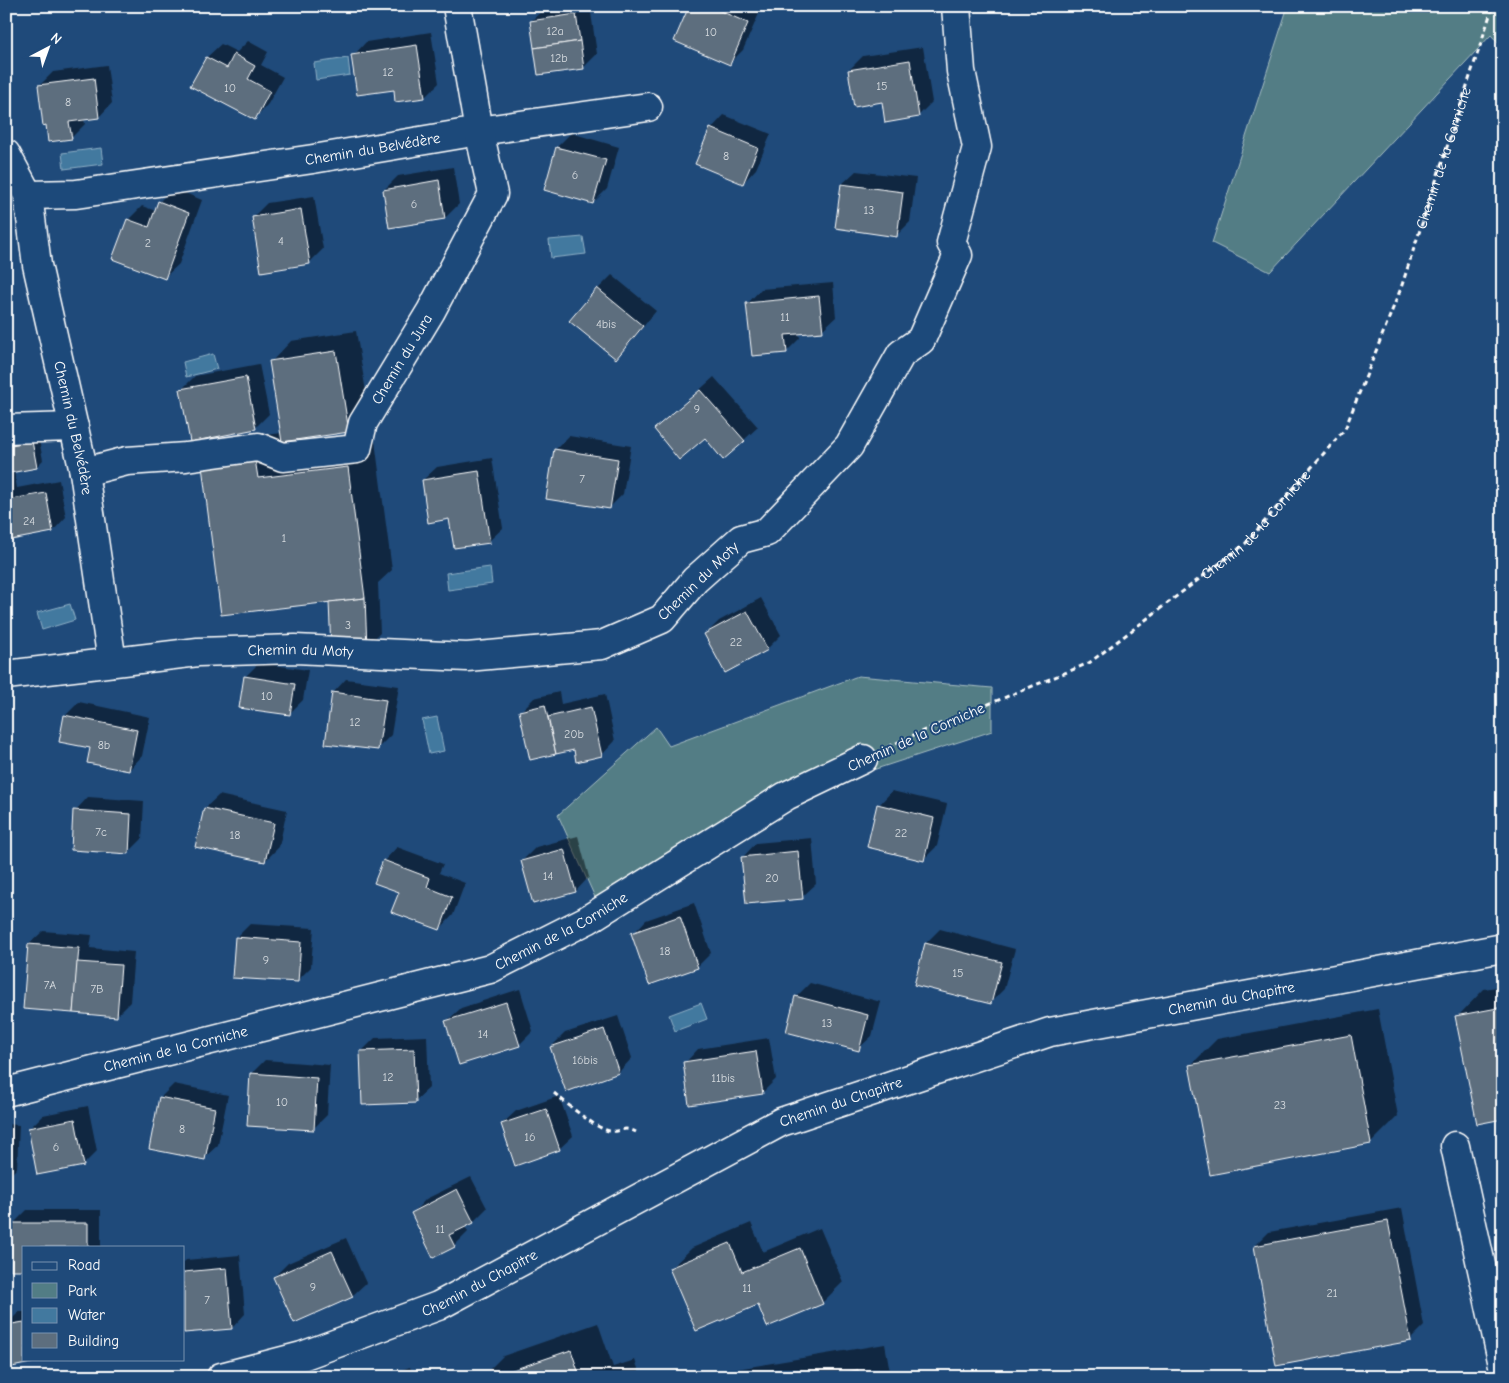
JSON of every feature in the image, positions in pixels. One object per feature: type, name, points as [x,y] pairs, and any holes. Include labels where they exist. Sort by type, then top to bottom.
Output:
[{"type":"street","name":"Chemin du Jura","points":[[84,472],[127,461],[186,457],[258,447],[283,457],[357,449],[363,423],[431,311],[493,194],[479,131],[457,6]]},
{"type":"street","name":"Chemin du Moty","points":[[6,675],[198,652],[295,649],[467,658],[602,645],[662,619],[695,580],[741,539],[766,532],[849,446],[901,354],[921,340],[958,255],[951,243],[977,147],[961,71],[956,6]]},
{"type":"street","name":"Chemin du Belvédère","points":[[28,195],[76,194],[313,159],[479,131],[648,108]]},
{"type":"street","name":"Chemin du Belvédère","points":[[6,154],[28,195],[37,265],[84,472],[112,662]]},
{"type":"street","points":[[6,429],[74,427]]},
{"type":"street","name":"Chemin de la Corniche","points":[[6,1092],[490,969],[587,920],[786,796],[863,759]]},
{"type":"street","name":"Chemin du Chapitre","points":[[221,1377],[302,1356],[438,1306],[781,1122],[971,1058],[1050,1032],[1503,948]]},
{"type":"street","points":[[1455,1146],[1503,1365]]},
{"type":"path","name":"Chemin de la Corniche","points":[[863,759],[918,733],[1089,663],[1244,544],[1345,428],[1401,288],[1493,6]]},
{"type":"path","points":[[554,1093],[601,1128],[610,1132],[628,1128],[636,1132]]},
{"type":"green space","points":[[1288,6],[1503,6],[1503,48],[1491,35],[1270,272],[1212,243]]},
{"type":"green space","points":[[858,676],[992,688],[992,731],[830,784],[598,904],[558,815],[656,727],[669,746]]},
{"type":"water","points":[[348,58],[350,75],[316,80],[314,63]]},
{"type":"water","points":[[101,148],[103,164],[64,169],[62,153]]},
{"type":"water","points":[[583,237],[586,254],[551,258],[549,240]]},
{"type":"water","points":[[213,354],[217,369],[186,377],[183,362]]},
{"type":"water","points":[[490,567],[492,584],[448,590],[446,573]]},
{"type":"water","points":[[70,604],[75,620],[42,630],[37,613]]},
{"type":"water","points":[[437,717],[444,751],[429,754],[422,720]]},
{"type":"water","points":[[701,1003],[707,1019],[675,1031],[669,1015]]},
{"type":"building","points":[[689,6],[709,6],[748,23],[730,65],[674,41]]},
{"type":"building","points":[[576,14],[580,41],[534,48],[530,21]]},
{"type":"building","points":[[580,41],[584,69],[538,75],[534,48]]},
{"type":"building","points":[[417,45],[425,98],[395,102],[394,90],[357,95],[351,55]]},
{"type":"building","points":[[234,54],[255,66],[248,79],[270,91],[255,120],[190,86],[206,57],[227,68]]},
{"type":"building","points":[[910,60],[919,117],[885,123],[882,102],[854,107],[848,70]]},
{"type":"building","points":[[94,78],[99,118],[69,122],[72,139],[48,142],[46,125],[43,126],[38,85]]},
{"type":"building","points":[[710,128],[758,148],[743,184],[695,164]]},
{"type":"building","points":[[556,147],[606,160],[593,204],[544,190]]},
{"type":"building","points":[[439,180],[445,219],[389,228],[383,190]]},
{"type":"building","points":[[841,184],[903,192],[897,237],[835,228]]},
{"type":"building","points":[[158,201],[189,213],[165,279],[112,259],[127,219],[149,227]]},
{"type":"building","points":[[301,209],[310,264],[261,272],[252,217]]},
{"type":"building","points":[[597,288],[643,326],[616,359],[569,321]]},
{"type":"building","points":[[819,296],[823,332],[785,335],[787,353],[752,356],[746,303]]},
{"type":"building","points":[[336,351],[349,432],[282,442],[269,361]]},
{"type":"building","points":[[246,377],[256,429],[190,442],[180,389]]},
{"type":"building","points":[[700,390],[745,441],[723,460],[705,438],[679,460],[654,429]]},
{"type":"building","points":[[32,441],[37,468],[10,473],[6,446]]},
{"type":"building","points":[[554,449],[618,459],[610,509],[546,499]]},
{"type":"building","points":[[255,459],[258,478],[348,467],[365,598],[221,615],[202,466]]},
{"type":"building","points":[[479,471],[490,543],[454,548],[449,519],[428,523],[422,480]]},
{"type":"building","points":[[46,493],[53,532],[11,540],[6,513],[6,500]]},
{"type":"building","points":[[365,598],[367,648],[331,649],[329,602]]},
{"type":"building","points":[[747,611],[768,650],[725,673],[704,634]]},
{"type":"building","points":[[244,676],[295,684],[290,715],[239,708]]},
{"type":"building","points":[[332,692],[386,700],[378,750],[325,744]]},
{"type":"building","points":[[545,705],[556,754],[530,760],[519,711]]},
{"type":"building","points":[[591,707],[602,756],[576,762],[574,750],[556,754],[548,717]]},
{"type":"building","points":[[64,715],[137,730],[129,771],[87,763],[90,748],[59,742]]},
{"type":"building","points":[[877,804],[934,818],[924,861],[867,847]]},
{"type":"building","points":[[204,808],[274,823],[265,862],[195,847]]},
{"type":"building","points":[[73,810],[131,814],[129,854],[71,850]]},
{"type":"building","points":[[564,849],[576,892],[533,904],[521,861]]},
{"type":"building","points":[[798,851],[803,899],[746,904],[741,857]]},
{"type":"building","points":[[383,860],[430,878],[427,887],[452,897],[440,930],[391,912],[399,892],[374,883]]},
{"type":"building","points":[[680,916],[698,968],[649,985],[631,933]]},
{"type":"building","points":[[235,937],[301,942],[298,982],[232,978]]},
{"type":"building","points":[[925,943],[1002,962],[991,1004],[914,985]]},
{"type":"building","points":[[28,944],[79,948],[73,1013],[23,1009]]},
{"type":"building","points":[[77,962],[121,965],[117,1017],[73,1013]]},
{"type":"building","points":[[795,996],[868,1015],[859,1051],[786,1032]]},
{"type":"building","points":[[506,1002],[520,1046],[459,1065],[445,1021]]},
{"type":"building","points":[[1503,1007],[1503,1119],[1477,1124],[1455,1016]]},
{"type":"building","points":[[604,1029],[619,1073],[566,1092],[550,1047]]},
{"type":"building","points":[[1351,1035],[1371,1144],[1210,1175],[1189,1065]]},
{"type":"building","points":[[414,1049],[416,1103],[362,1105],[360,1051]]},
{"type":"building","points":[[756,1051],[763,1094],[689,1105],[683,1062]]},
{"type":"building","points":[[250,1073],[317,1078],[314,1130],[247,1126]]},
{"type":"building","points":[[159,1097],[215,1108],[205,1160],[149,1149]]},
{"type":"building","points":[[546,1109],[560,1150],[515,1166],[501,1124]]},
{"type":"building","points":[[75,1119],[84,1166],[37,1175],[28,1128]]},
{"type":"building","points":[[457,1189],[474,1223],[449,1235],[455,1247],[433,1258],[411,1213]]},
{"type":"building","points":[[1388,1221],[1411,1341],[1276,1366],[1254,1246]]},
{"type":"building","points":[[12,1223],[88,1223],[88,1246],[22,1246],[22,1270],[11,1270]]},
{"type":"building","points":[[730,1243],[742,1272],[800,1248],[823,1304],[767,1327],[758,1305],[696,1331],[669,1268]]},
{"type":"building","points":[[332,1251],[353,1297],[294,1323],[273,1277]]},
{"type":"building","points":[[227,1268],[232,1329],[185,1333],[185,1272]]},
{"type":"building","points":[[22,1322],[22,1360],[45,1360],[12,1367],[6,1336],[6,1325]]},
{"type":"building","points":[[571,1350],[580,1377],[492,1377]]},
{"type":"building","points":[[858,1370],[859,1377],[820,1377]]}]
